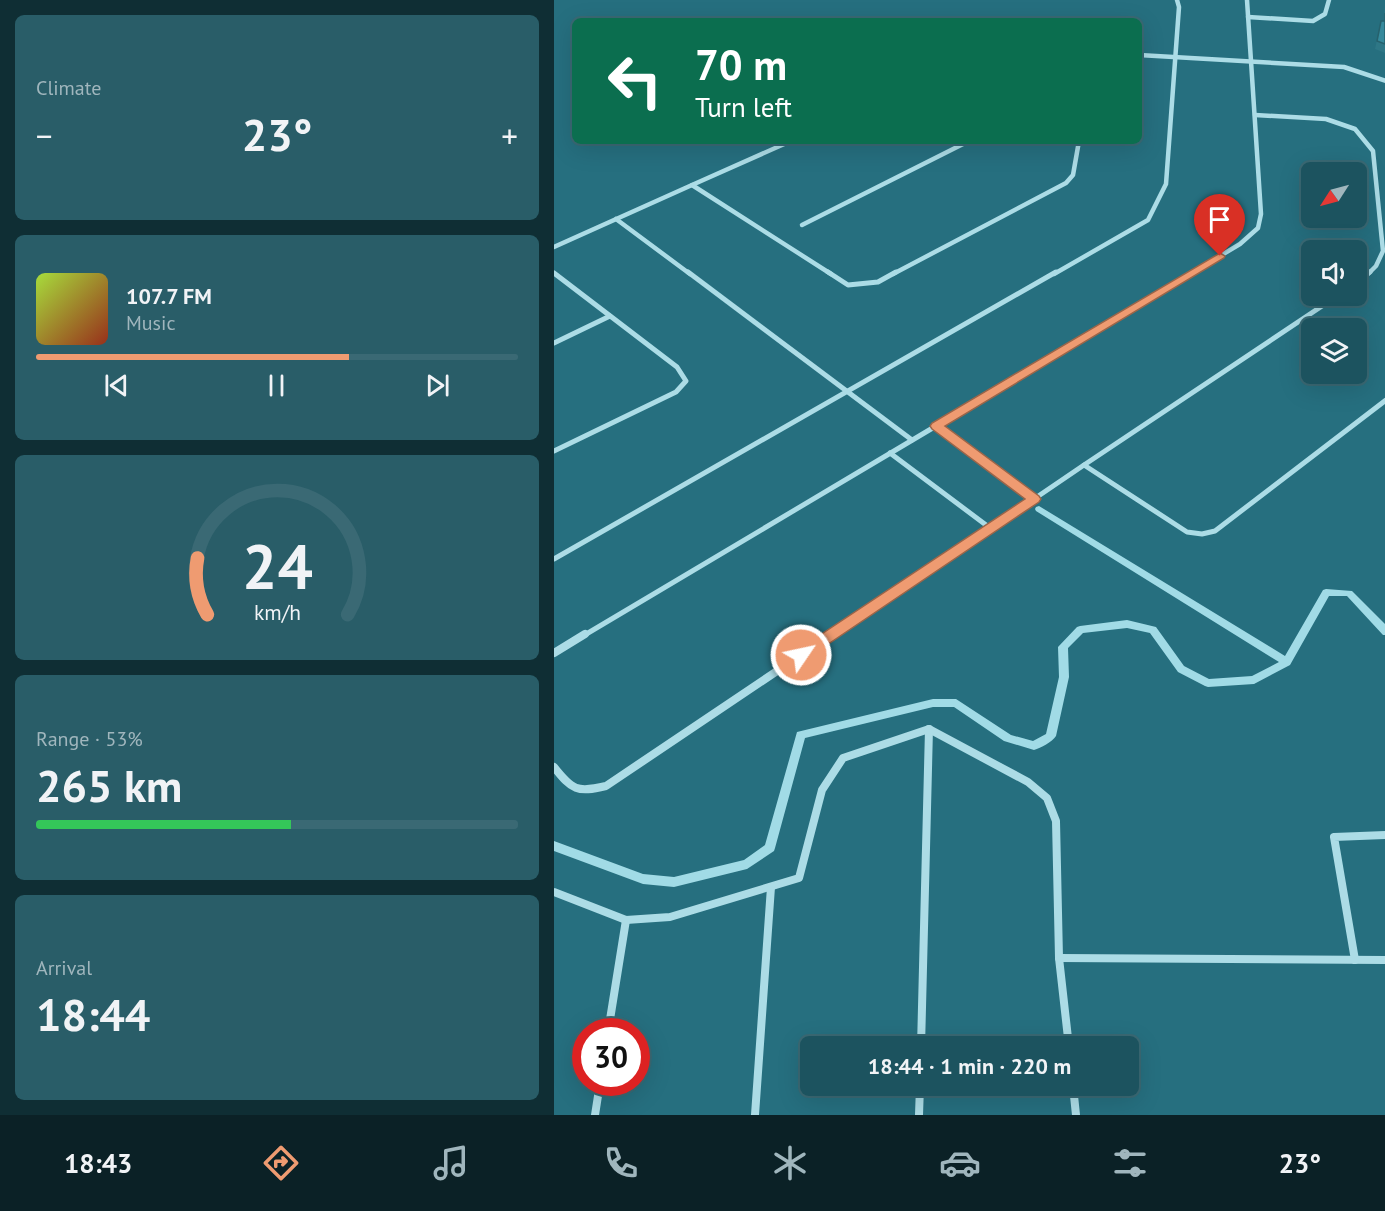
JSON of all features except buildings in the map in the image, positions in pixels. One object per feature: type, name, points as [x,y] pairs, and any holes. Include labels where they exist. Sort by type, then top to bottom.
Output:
[{"type":"street","points":[[554,559],[1148,220],[1166,184],[1179,7],[1177,0]]},
{"type":"street","points":[[554,653],[1240,244],[1258,228],[1261,214],[1247,0]]},
{"type":"street","points":[[1248,17],[1313,21],[1326,15],[1329,0]]},
{"type":"street","points":[[1142,55],[1344,67],[1385,81]]},
{"type":"street","points":[[1254,115],[1326,118],[1355,129],[1373,151],[1383,251],[1381,261],[1367,275]]},
{"type":"street","points":[[554,246],[784,144]]},
{"type":"street","points":[[802,225],[963,144]]},
{"type":"street","points":[[692,185],[848,285],[866,285],[878,282],[1066,183],[1073,176],[1078,144]]},
{"type":"street","points":[[616,219],[912,440]]},
{"type":"street","points":[[554,273],[677,367],[686,381],[676,392],[554,452]]},
{"type":"street","points":[[554,767],[571,788],[586,791],[606,786],[1322,306]]},
{"type":"street","points":[[554,343],[610,316]]},
{"type":"street","points":[[1084,465],[1187,532],[1202,534],[1215,531],[1385,400]]},
{"type":"street","points":[[936,426],[1034,499]]},
{"type":"street","points":[[890,453],[990,528]]},
{"type":"street","points":[[921,1036],[929,729]]},
{"type":"street","points":[[554,892],[626,920],[670,917],[798,878],[822,790],[843,758],[929,729],[1028,782],[1047,798],[1056,821],[1058,958],[1068,1036]]},
{"type":"street","points":[[1355,960],[1334,837],[1385,835]]},
{"type":"street","points":[[755,1115],[772,887]]},
{"type":"street","points":[[610,1018],[626,920]]},
{"type":"street","points":[[1058,958],[1385,960]]},
{"type":"street","points":[[595,1115],[598,1096]]},
{"type":"street","points":[[919,1115],[920,1096]]},
{"type":"street","points":[[1074,1096],[1076,1115]]},
{"type":"waterway","points":[[1039,509],[1287,662]]},
{"type":"waterway","points":[[1287,662],[1326,592],[1349,593],[1386,632]]},
{"type":"waterway","points":[[554,846],[643,879],[674,882],[747,864],[770,848],[801,735],[933,703],[956,703],[1008,738],[1034,746],[1051,736],[1064,677],[1063,647],[1080,630],[1127,624],[1153,630],[1181,669],[1208,683],[1254,680],[1287,662]]},
{"type":"route","points":[[801,655],[1034,499],[936,426],[1220,256]]}]
